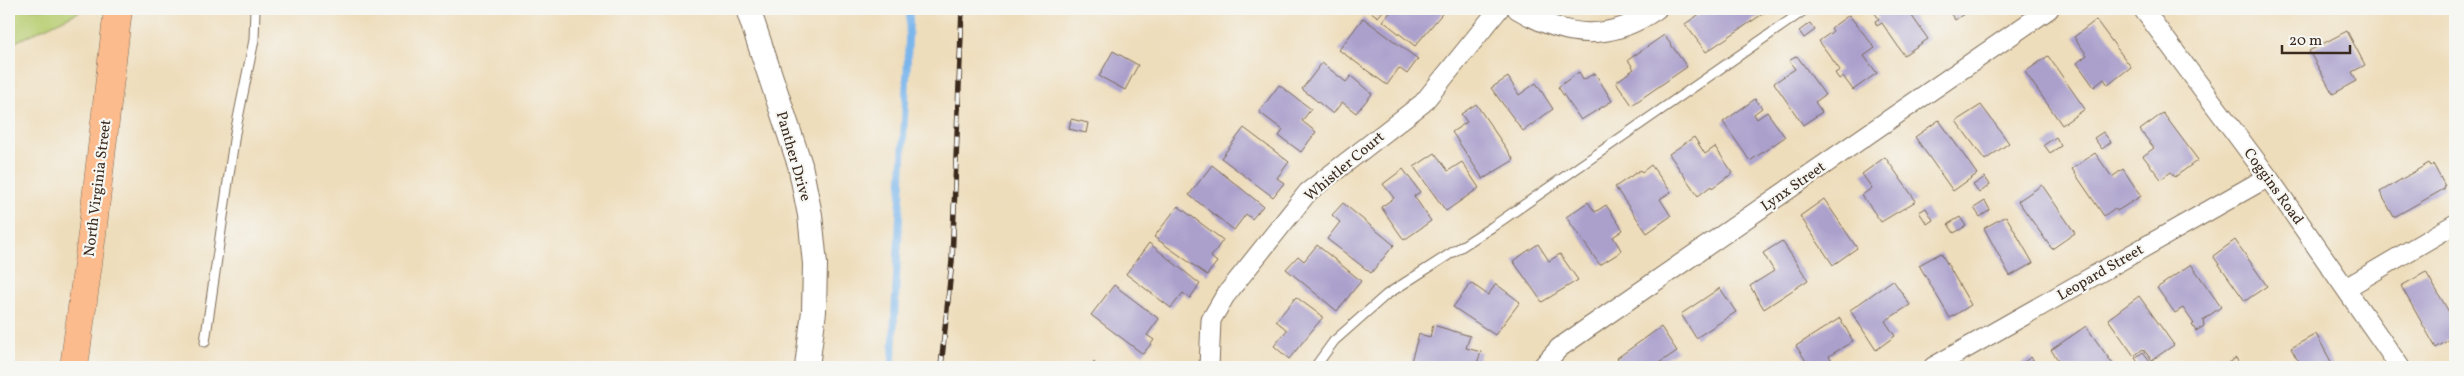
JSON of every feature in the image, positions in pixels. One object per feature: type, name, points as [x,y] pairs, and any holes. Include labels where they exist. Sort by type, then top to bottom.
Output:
[{"type":"main road","name":"North Virginia Street","points":[[74,367],[92,234],[118,9]]},
{"type":"street","name":"Panther Drive","points":[[748,9],[800,165],[810,215],[815,264],[814,311],[807,367]]},
{"type":"street","name":"Whistler Court","points":[[1209,367],[1210,320],[1225,296],[1308,192],[1423,103],[1500,9]]},
{"type":"street","points":[[1517,9],[1538,21],[1576,34],[1616,29],[1644,18],[1657,9]]},
{"type":"street","name":"Lynx Street","points":[[1542,367],[1559,348],[2049,9]]},
{"type":"street","name":"Coggins Road","points":[[2143,9],[2268,177],[2400,367]]},
{"type":"street","name":"Leopard Street","points":[[1933,367],[2268,177]]},
{"type":"street","points":[[2346,288],[2455,224]]},
{"type":"lane","points":[[205,342],[235,133],[254,40],[256,9]]},
{"type":"lane","points":[[1314,367],[1334,341],[1386,296],[1492,227],[1806,9]]},
{"type":"green space","points":[[9,9],[85,9],[9,45]]},
{"type":"building","points":[[1367,9],[1385,9],[1378,17]]},
{"type":"building","points":[[1393,9],[1446,9],[1415,46],[1383,21]]},
{"type":"building","points":[[1707,9],[1761,9],[1764,13],[1706,52],[1685,24]]},
{"type":"building","points":[[1872,9],[1907,9],[1928,39],[1904,55],[1882,23],[1877,26],[1875,21],[1879,19]]},
{"type":"building","points":[[1947,9],[1971,9],[1955,20]]},
{"type":"building","points":[[1849,15],[1875,48],[1864,56],[1877,73],[1853,90],[1843,76],[1839,79],[1835,73],[1840,70],[1819,41],[1833,31],[1831,28]]},
{"type":"building","points":[[1363,18],[1418,59],[1407,74],[1399,68],[1387,85],[1339,50]]},
{"type":"building","points":[[2096,20],[2131,67],[2108,85],[2104,79],[2094,87],[2077,63],[2087,55],[2074,37]]},
{"type":"building","points":[[1810,23],[1815,30],[1804,38],[1799,31]]},
{"type":"building","points":[[2347,31],[2365,65],[2352,72],[2357,81],[2333,94],[2309,51]]},
{"type":"building","points":[[1664,35],[1687,67],[1632,105],[1616,82],[1634,69],[1628,60]]},
{"type":"building","points":[[1113,51],[1138,65],[1125,90],[1099,76]]},
{"type":"building","points":[[1797,56],[1825,95],[1815,102],[1822,112],[1803,125],[1774,83],[1795,69],[1789,61]]},
{"type":"building","points":[[2048,56],[2085,109],[2062,125],[2025,72]]},
{"type":"building","points":[[1322,63],[1346,82],[1351,76],[1372,94],[1356,113],[1342,102],[1333,114],[1302,89]]},
{"type":"building","points":[[1579,72],[1583,80],[1595,73],[1612,101],[1581,120],[1558,87]]},
{"type":"building","points":[[1508,77],[1519,95],[1536,83],[1553,109],[1523,131],[1491,88]]},
{"type":"building","points":[[1279,85],[1311,109],[1302,121],[1316,132],[1301,152],[1279,136],[1283,130],[1259,112]]},
{"type":"building","points":[[1755,99],[1762,108],[1754,114],[1757,119],[1767,112],[1785,137],[1750,161],[1723,122]]},
{"type":"building","points":[[1476,104],[1514,160],[1483,179],[1452,132],[1467,122],[1461,114]]},
{"type":"building","points":[[1981,105],[2009,143],[1985,160],[1956,121]]},
{"type":"building","points":[[2163,113],[2198,160],[2175,177],[2171,172],[2161,179],[2143,156],[2154,148],[2140,130]]},
{"type":"building","points":[[1071,119],[1088,123],[1086,133],[1069,129]]},
{"type":"building","points":[[1939,120],[1977,174],[1953,191],[1915,137]]},
{"type":"building","points":[[1244,128],[1289,162],[1277,178],[1284,183],[1273,197],[1221,158]]},
{"type":"building","points":[[2103,132],[2111,142],[2102,149],[2094,138]]},
{"type":"building","points":[[1694,137],[1705,154],[1715,147],[1733,173],[1698,196],[1669,154]]},
{"type":"building","points":[[2056,137],[2061,146],[2050,153],[2044,145]]},
{"type":"building","points":[[1435,153],[1448,171],[1462,162],[1479,188],[1446,211],[1414,167]]},
{"type":"building","points":[[2095,153],[2112,177],[2123,169],[2141,196],[2117,211],[2115,208],[2104,216],[2072,169]]},
{"type":"building","points":[[1885,157],[1916,201],[1881,222],[1862,195],[1872,188],[1862,174]]},
{"type":"building","points":[[2429,163],[2431,166],[2433,164],[2445,186],[2444,189],[2394,217],[2380,192]]},
{"type":"building","points":[[1212,165],[1263,206],[1252,219],[1246,214],[1234,230],[1189,195]]},
{"type":"building","points":[[1651,165],[1671,192],[1660,199],[1671,216],[1647,233],[1615,187]]},
{"type":"building","points":[[1403,169],[1420,192],[1414,196],[1431,221],[1404,240],[1381,207],[1394,198],[1383,184]]},
{"type":"building","points":[[1985,177],[1990,185],[1979,193],[1973,185]]},
{"type":"building","points":[[2042,185],[2075,233],[2052,249],[2018,201]]},
{"type":"building","points":[[1824,199],[1857,248],[1833,265],[1800,216]]},
{"type":"building","points":[[1985,201],[1990,210],[1980,217],[1974,208]]},
{"type":"building","points":[[1588,202],[1595,212],[1606,205],[1623,230],[1613,237],[1621,250],[1600,265],[1566,217]]},
{"type":"building","points":[[1343,203],[1394,245],[1371,273],[1327,239],[1340,222],[1332,215]]},
{"type":"building","points":[[1178,206],[1223,240],[1211,257],[1217,262],[1207,275],[1154,237]]},
{"type":"building","points":[[1926,208],[1933,220],[1927,224],[1919,212]]},
{"type":"building","points":[[2006,216],[2033,263],[2010,276],[1984,228]]},
{"type":"building","points":[[1960,217],[1966,226],[1954,233],[1948,224]]},
{"type":"building","points":[[2235,240],[2267,286],[2245,301],[2213,256]]},
{"type":"building","points":[[1782,241],[1808,280],[1764,309],[1750,286],[1774,271],[1763,253]]},
{"type":"building","points":[[1149,243],[1200,284],[1190,298],[1183,293],[1171,308],[1126,274]]},
{"type":"building","points":[[1538,244],[1549,261],[1560,254],[1578,280],[1542,302],[1513,261]]},
{"type":"building","points":[[1317,245],[1361,281],[1337,311],[1286,269],[1298,256],[1304,261]]},
{"type":"building","points":[[1941,253],[1971,305],[1950,318],[1919,265]]},
{"type":"building","points":[[2191,264],[2221,307],[2203,320],[2204,326],[2196,331],[2192,325],[2194,324],[2183,308],[2175,313],[2157,288]]},
{"type":"building","points":[[2426,272],[2449,312],[2455,308],[2455,336],[2436,348],[2401,286]]},
{"type":"building","points":[[1893,280],[1910,305],[1885,321],[1895,336],[1876,350],[1850,310]]},
{"type":"building","points":[[1471,283],[1488,295],[1496,284],[1520,302],[1495,335],[1453,307]]},
{"type":"building","points":[[1114,285],[1159,319],[1147,335],[1154,340],[1143,354],[1091,315]]},
{"type":"building","points":[[1720,288],[1736,312],[1696,338],[1681,314]]},
{"type":"building","points":[[2139,296],[2174,345],[2152,360],[2143,349],[2134,356],[2108,319]]},
{"type":"building","points":[[1296,297],[1323,317],[1289,359],[1274,346],[1287,330],[1276,321]]},
{"type":"building","points":[[1840,318],[1853,341],[1829,356],[1836,367],[1810,367],[1796,346]]},
{"type":"building","points":[[1433,325],[1470,336],[1466,348],[1481,352],[1476,366],[1431,367],[1411,361],[1419,334],[1430,337]]},
{"type":"building","points":[[2086,326],[2115,367],[2063,367],[2051,350]]},
{"type":"building","points":[[1661,327],[1677,351],[1653,367],[1623,367],[1617,358]]},
{"type":"building","points":[[2316,334],[2334,367],[2301,367],[2291,348]]},
{"type":"building","points":[[2143,352],[2150,361],[2141,367],[2135,358]]},
{"type":"building","points":[[2031,357],[2038,367],[2017,367]]},
{"type":"building","points":[[2236,358],[2241,367],[2221,367]]},
{"type":"building","points":[[1094,362],[1097,367],[1082,367]]},
{"type":"waterway","points":[[892,367],[910,9]]},
{"type":"railway","points":[[941,367],[952,261],[962,9]]}]
